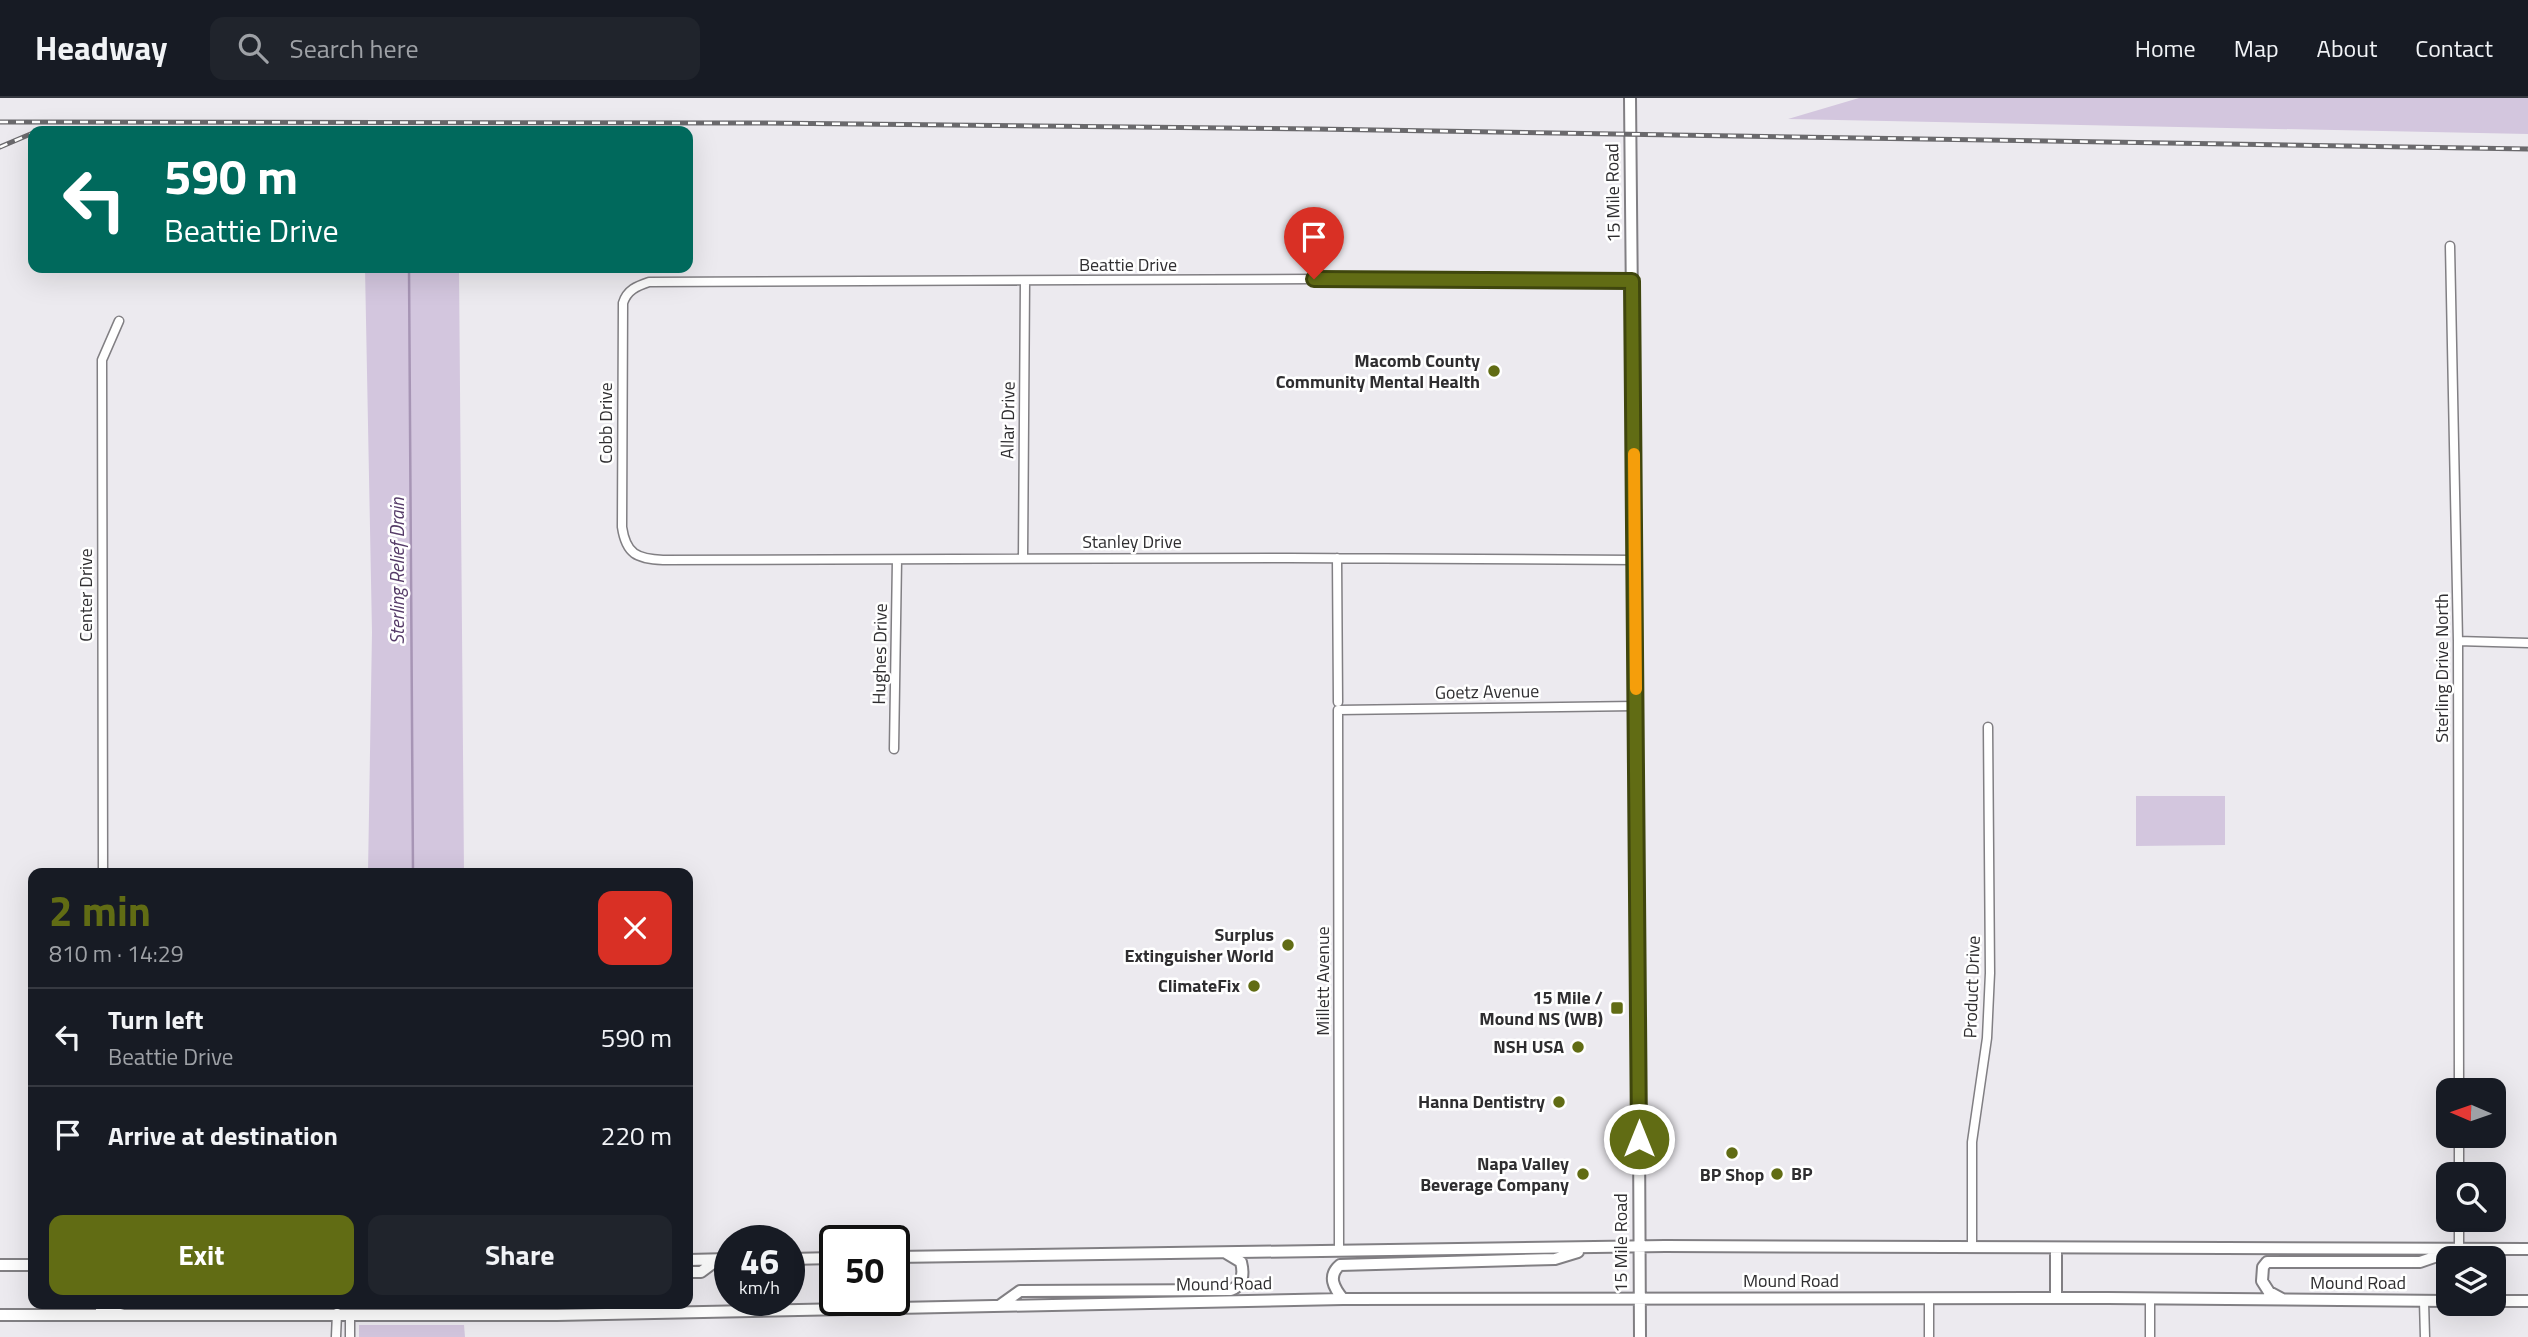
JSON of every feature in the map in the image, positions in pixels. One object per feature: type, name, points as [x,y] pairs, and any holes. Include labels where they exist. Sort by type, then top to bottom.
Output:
[{"type":"main road","name":"15 Mile Road","points":[[1630,98],[1640,1337]]},
{"type":"main road","name":"Mound Road","points":[[910,1257],[1639,1246],[2436,1248]]},
{"type":"main road","points":[[1343,1299],[1335,1289],[1332,1279],[1333,1272],[1340,1265],[1555,1259],[1591,1248]]},
{"type":"main road","points":[[2056,1248],[2056,1298]]},
{"type":"main road","name":"Mound Road","points":[[2506,1249],[2528,1249]]},
{"type":"main road","points":[[999,1306],[1020,1291],[1231,1290],[1239,1285],[1244,1274],[1241,1262],[1226,1253]]},
{"type":"main road","points":[[2286,1301],[2264,1287],[2262,1273],[2267,1262],[2420,1262],[2436,1256]]},
{"type":"main road","points":[[693,1260],[714,1260]]},
{"type":"main road","points":[[693,1272],[701,1272],[714,1262]]},
{"type":"main road","points":[[0,1265],[28,1265]]},
{"type":"main road","name":"Mound Road","points":[[0,1315],[557,1315],[1343,1299],[2150,1298],[2436,1301]]},
{"type":"main road","points":[[2506,1301],[2528,1301]]},
{"type":"main road","points":[[85,1314],[104,1309]]},
{"type":"main road","points":[[549,1309],[557,1315]]},
{"type":"street","name":"Sterling Drive North","points":[[2450,246],[2458,642],[2459,1078]]},
{"type":"street","name":"Beattie Drive","points":[[627,293],[639,285],[660,281],[1632,281]]},
{"type":"street","name":"Allar Drive","points":[[1023,558],[1025,281]]},
{"type":"street","name":"Cobb Drive","points":[[627,293],[622,310],[622,527],[624,540],[631,551]]},
{"type":"street","name":"Center Drive","points":[[103,868],[102,360],[119,320]]},
{"type":"street","name":"Stanley Drive","points":[[631,551],[643,558],[663,560],[1635,560]]},
{"type":"street","name":"Millett Avenue","points":[[1337,558],[1339,1251]]},
{"type":"street","name":"Hughes Drive","points":[[894,749],[897,560]]},
{"type":"street","points":[[2458,642],[2528,643]]},
{"type":"street","name":"Goetz Avenue","points":[[1338,706],[1636,706]]},
{"type":"street","name":"Product Drive","points":[[1972,1248],[1972,1142],[1987,1038],[1990,973],[1988,727]]},
{"type":"street","points":[[1929,1298],[1929,1337]]},
{"type":"street","points":[[2150,1298],[2150,1337]]},
{"type":"street","points":[[2424,1301],[2425,1337]]},
{"type":"street","points":[[336,1337],[337,1313]]},
{"type":"street","points":[[350,1314],[350,1337]]},
{"type":"shaded area","points":[[1859,98],[2528,98],[2528,134],[1788,119]]},
{"type":"shaded area","name":"Sterling Relief Drain","points":[[365,273],[459,273],[464,868],[368,868],[372,632]]},
{"type":"shaded area","points":[[2136,796],[2225,796],[2225,845],[2136,846]]},
{"type":"shaded area","points":[[359,1325],[464,1325],[465,1337],[359,1337]]},
{"type":"waterway","name":"Sterling Relief Drain","points":[[409,273],[413,868]]},
{"type":"railway","points":[[0,122],[766,123],[1315,129],[2528,149]]},
{"type":"railway","points":[[0,147],[28,135]]},
{"type":"slow traffic","points":[[1634,454],[1636,689]]},
{"type":"place","name":"Macomb County Community Mental Health","points":[[1494,371]]},
{"type":"place","name":"Surplus Extinguisher World","points":[[1288,945]]},
{"type":"place","name":"ClimateFix","points":[[1254,986]]},
{"type":"place","name":"15 Mile / Mound NS (WB)","points":[[1617,1008]]},
{"type":"place","name":"NSH USA","points":[[1578,1047]]},
{"type":"place","name":"Hanna Dentistry","points":[[1559,1102]]},
{"type":"place","name":"BP Shop","points":[[1732,1153]]},
{"type":"place","name":"Napa Valley Beverage Company","points":[[1583,1174]]},
{"type":"place","name":"BP","points":[[1777,1174]]},
{"type":"route","points":[[1314,279],[1632,281],[1639,1139]]}]
